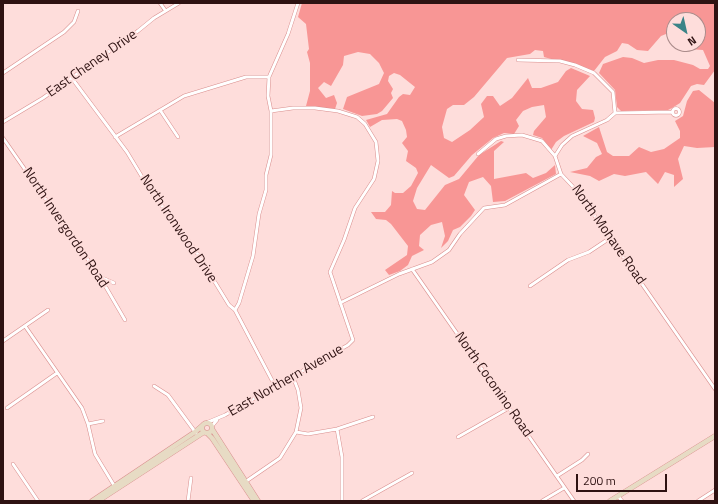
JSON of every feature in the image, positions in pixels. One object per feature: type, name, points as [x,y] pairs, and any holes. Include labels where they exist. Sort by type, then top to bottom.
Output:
[{"type":"street","points":[[160,3],[165,10]]},
{"type":"street","name":"East Cheney Drive","points":[[3,122],[43,98],[130,37],[165,10],[179,3]]},
{"type":"street","points":[[235,310],[240,303],[253,256],[260,214],[265,197],[266,175],[271,155],[271,111],[268,96],[269,77],[288,34],[298,3]]},
{"type":"street","points":[[3,73],[21,63],[38,48],[60,36],[74,22],[78,11]]},
{"type":"street","points":[[518,60],[560,62],[575,65],[594,73],[613,92],[615,113]]},
{"type":"street","name":"North Ironwood Drive","points":[[71,77],[115,137],[235,310],[276,386]]},
{"type":"street","points":[[115,137],[184,96],[246,77],[269,77]]},
{"type":"street","points":[[271,111],[293,108],[315,108],[338,111],[357,116],[365,124],[376,142],[378,161],[374,179],[355,208],[344,240],[330,272],[340,303],[412,269],[432,262],[448,250],[460,234],[484,208],[505,204],[561,174]]},
{"type":"street","points":[[160,110],[178,137]]},
{"type":"street","points":[[555,156],[569,138],[585,128],[607,120],[615,113],[673,112]]},
{"type":"street","name":"North Mohave Road","points":[[478,154],[496,139],[514,135],[540,140],[555,156],[561,174],[578,192],[715,388]]},
{"type":"street","name":"North Invergordon Road","points":[[3,138],[100,276],[125,320]]},
{"type":"street","points":[[530,286],[568,260],[589,252],[610,238]]},
{"type":"street","name":"North Coconino Road","points":[[412,269],[574,501]]},
{"type":"street","points":[[100,276],[114,283]]},
{"type":"street","name":"East Northern Avenue","points":[[205,424],[293,377],[352,342],[354,337],[340,303]]},
{"type":"street","points":[[3,341],[48,310]]},
{"type":"street","points":[[25,326],[82,408],[88,424],[95,454],[116,487]]},
{"type":"street","points":[[7,408],[57,373]]},
{"type":"street","points":[[244,482],[280,458],[288,448],[296,432],[301,408],[298,390],[293,377]]},
{"type":"street","points":[[154,386],[168,395],[196,433]]},
{"type":"street","points":[[458,437],[509,408]]},
{"type":"street","points":[[296,432],[308,434],[337,429],[373,417]]},
{"type":"street","name":"East Northern Avenue","points":[[212,428],[218,418]]},
{"type":"street","points":[[88,424],[103,421]]},
{"type":"street","points":[[92,501],[116,487],[196,433],[205,424]]},
{"type":"street","points":[[205,424],[212,428],[254,501]]},
{"type":"street","points":[[205,424],[205,432],[212,438],[258,501]]},
{"type":"street","points":[[196,433],[205,432],[212,428]]},
{"type":"street","points":[[337,429],[342,458],[342,501]]},
{"type":"street","points":[[610,501],[715,436]]},
{"type":"street","points":[[557,476],[582,460],[588,454]]},
{"type":"street","points":[[13,464],[38,501]]},
{"type":"street","points":[[362,501],[412,474]]},
{"type":"street","points":[[188,501],[190,478]]},
{"type":"street","points":[[98,501],[116,487]]},
{"type":"street","points":[[542,501],[564,488]]},
{"type":"street","points":[[698,501],[715,490]]},
{"type":"street","points":[[618,496],[622,501]]},
{"type":"shaded area","points":[[302,3],[715,3],[715,70],[704,85],[697,84],[691,86],[680,103],[668,110],[621,111],[617,107],[615,90],[599,73],[603,64],[623,57],[632,58],[644,63],[658,60],[674,60],[693,65],[700,69],[708,69],[710,66],[704,52],[706,52],[706,12],[666,12],[666,34],[661,36],[648,51],[637,50],[628,44],[622,43],[617,51],[605,57],[594,71],[544,57],[543,51],[535,50],[530,54],[507,58],[474,97],[464,105],[453,105],[447,109],[442,127],[444,138],[452,142],[470,130],[484,117],[481,104],[487,96],[493,96],[500,106],[512,98],[528,78],[532,88],[541,88],[558,82],[566,71],[571,68],[590,76],[577,90],[576,101],[582,109],[593,110],[595,118],[594,122],[564,136],[556,142],[551,150],[542,138],[533,135],[534,131],[546,117],[544,105],[532,107],[523,111],[516,120],[519,126],[514,134],[504,133],[493,138],[472,155],[454,176],[449,178],[431,165],[417,188],[413,201],[417,209],[425,210],[445,185],[459,179],[479,155],[501,141],[504,142],[494,151],[494,179],[526,173],[533,178],[546,173],[555,165],[556,174],[505,201],[493,202],[491,186],[483,177],[469,182],[464,195],[475,210],[471,216],[460,227],[453,230],[448,241],[441,248],[445,236],[442,222],[431,225],[420,235],[419,246],[424,250],[412,256],[408,265],[400,271],[389,275],[385,270],[407,255],[408,246],[391,224],[386,220],[376,219],[371,212],[385,212],[391,205],[392,191],[395,193],[403,193],[411,186],[418,173],[416,168],[406,161],[408,151],[402,143],[407,137],[402,121],[397,119],[382,120],[370,127],[366,120],[387,114],[399,97],[403,94],[410,95],[415,87],[400,75],[394,73],[389,76],[388,81],[393,89],[391,93],[393,98],[382,111],[377,114],[362,116],[343,109],[347,97],[379,84],[384,73],[379,63],[370,54],[358,52],[344,56],[343,65],[331,86],[324,82],[318,88],[326,98],[334,95],[337,103],[335,109],[306,106],[310,91],[310,63],[307,52],[309,49],[306,24],[298,17]]},
{"type":"shaded area","points":[[699,90],[715,103],[715,147],[697,148],[684,146],[678,159],[683,179],[674,187],[674,175],[665,172],[658,184],[646,172],[625,176],[614,174],[599,181],[590,176],[570,172],[587,168],[596,157],[602,154],[597,143],[583,136],[599,127],[607,152],[613,156],[629,156],[639,147],[651,152],[664,149],[680,138],[680,131],[675,121],[683,116],[687,101],[693,91]]}]
